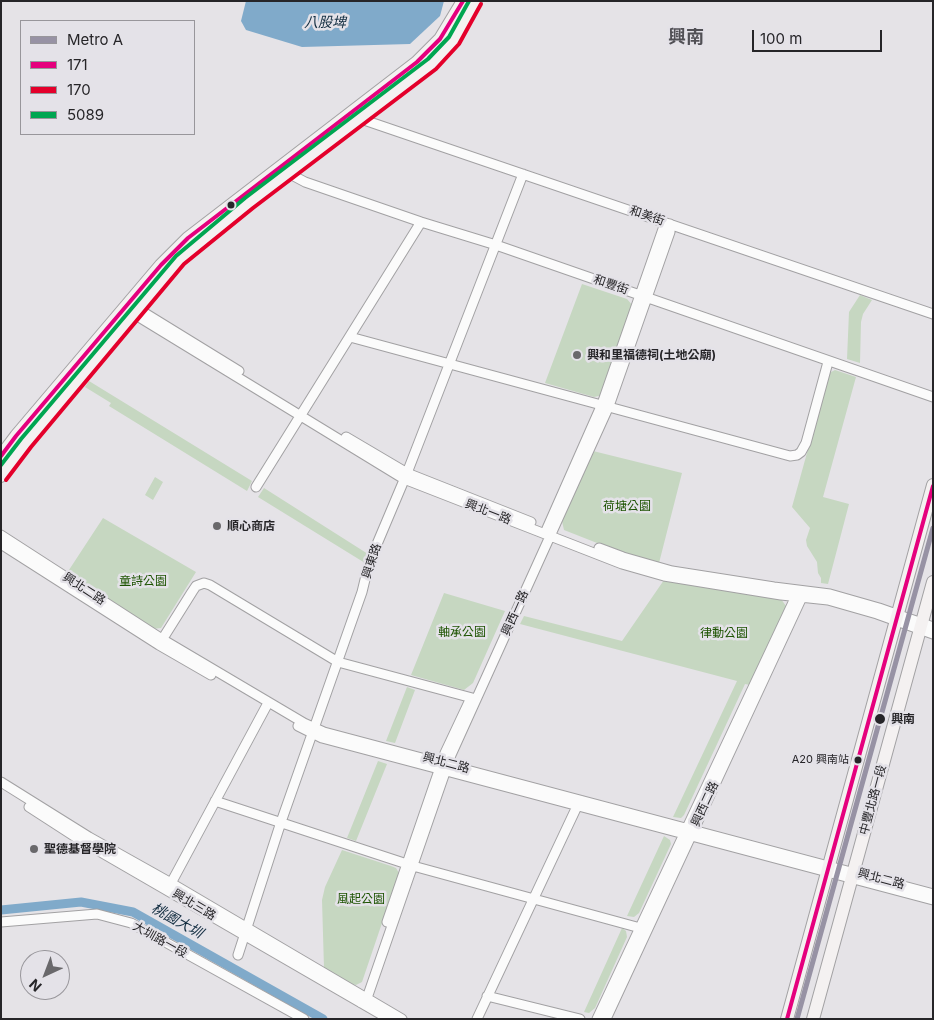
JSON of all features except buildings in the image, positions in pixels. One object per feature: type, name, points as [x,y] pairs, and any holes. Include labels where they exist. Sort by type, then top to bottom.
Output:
[{"type":"main road","points":[[1,476],[134,309],[161,265],[188,238],[417,62],[440,39],[463,1]]},
{"type":"main road","points":[[1,456],[33,415],[180,260],[249,203],[290,174],[432,64],[454,41],[476,1]]},
{"type":"main road","name":"中豐北路一段","points":[[788,1019],[895,618],[933,485]]},
{"type":"main road","name":"中豐北路一段","points":[[813,1019],[925,627],[933,582]]},
{"type":"street","name":"和美街","points":[[361,119],[933,314]]},
{"type":"street","name":"和豐街","points":[[290,174],[305,182],[421,222],[496,245],[933,397]]},
{"type":"street","name":"興東路","points":[[238,955],[244,931],[280,822],[362,592],[369,563],[406,476],[523,174]]},
{"type":"street","points":[[256,487],[421,222]]},
{"type":"street","points":[[363,999],[443,767],[605,405],[643,297],[670,232],[670,224]]},
{"type":"street","points":[[134,309],[406,476],[549,532],[622,564],[664,576],[799,595],[830,594],[925,627],[933,634]]},
{"type":"street","points":[[350,337],[790,456],[801,452],[806,443],[828,362]]},
{"type":"street","name":"興北二路","points":[[1,535],[161,642]]},
{"type":"street","name":"興北二路","points":[[1,544],[161,642],[313,730],[443,767],[829,869],[933,900]]},
{"type":"street","points":[[161,642],[196,586],[204,583],[338,662],[474,698]]},
{"type":"street","points":[[597,1019],[643,929],[799,595]]},
{"type":"street","points":[[169,886],[267,705]]},
{"type":"street","points":[[1,782],[244,931],[363,999],[402,1019]]},
{"type":"street","name":"興北三路","points":[[1,789],[80,840],[169,886]]},
{"type":"street","points":[[216,801],[410,865],[643,929]]},
{"type":"street","points":[[477,1019],[579,802]]},
{"type":"street","name":"興北二路","points":[[853,876],[933,894]]},
{"type":"street","name":"大圳路一段","points":[[1,922],[97,914],[131,923],[304,1019]]},
{"type":"street","points":[[606,1019],[643,929]]},
{"type":"street","points":[[488,996],[580,1019]]},
{"type":"street","points":[[363,999],[389,1019]]},
{"type":"green space","points":[[582,284],[627,299],[633,306],[601,395],[594,397],[545,383]]},
{"type":"green space","points":[[860,295],[872,300],[863,314],[861,322],[860,363],[847,359],[849,312]]},
{"type":"green space","points":[[835,370],[856,377],[823,497],[849,504],[828,584],[821,583],[817,562],[807,546],[806,540],[810,528],[792,507],[828,377]]},
{"type":"green space","points":[[89,381],[252,481],[247,491],[109,406],[111,403],[85,387]]},
{"type":"green space","name":"荷塘公園","points":[[593,451],[682,473],[659,563],[625,554],[564,530],[562,521]]},
{"type":"green space","points":[[155,477],[163,482],[153,500],[145,495]]},
{"type":"green space","points":[[264,488],[368,554],[365,563],[258,497]]},
{"type":"green space","name":"童詩公園","points":[[103,518],[196,572],[161,628],[152,629],[67,573]]},
{"type":"green space","name":"律動公園","points":[[664,580],[781,599],[786,606],[750,685],[745,684],[681,818],[673,817],[737,681],[520,624],[524,616],[622,641]]},
{"type":"green space","name":"軸承公園","points":[[444,593],[505,611],[473,683],[464,690],[411,675]]},
{"type":"green space","points":[[407,687],[415,690],[395,743],[386,741]]},
{"type":"green space","points":[[378,761],[387,764],[356,841],[347,838]]},
{"type":"green space","points":[[664,836],[670,840],[671,844],[639,913],[634,917],[627,916]]},
{"type":"green space","name":"風起公園","points":[[342,850],[396,868],[399,873],[362,982],[356,985],[324,968],[322,900],[325,887]]},
{"type":"green space","points":[[622,928],[626,931],[627,937],[595,1008],[589,1013],[584,1012]]},
{"type":"water","name":"八股埤","points":[[246,1],[444,1],[440,16],[410,44],[302,47],[246,30],[241,21]]},
{"type":"waterway","name":"桃園大圳","points":[[1,910],[81,902],[133,912],[323,1019]]},
{"type":"metro line","name":"A","points":[[797,1019],[933,528]]},
{"type":"transit line","name":"171","points":[[1,456],[161,265],[188,238],[417,62],[440,39],[463,1]]},
{"type":"transit line","name":"5089","points":[[1,465],[176,256],[245,198],[428,59],[449,37],[469,1]]},
{"type":"transit line","name":"170","points":[[6,480],[31,447],[184,264],[253,208],[436,69],[459,44],[481,4]]},
{"type":"transit line","name":"171","points":[[787,1019],[933,486]]},
{"type":"place","name":"興和里福德祠(土地公廟)","points":[[577,355]]},
{"type":"place","name":"順心商店","points":[[217,526]]},
{"type":"place","name":"興南","points":[[880,719]]},
{"type":"place","name":"A20 興南站","points":[[858,760]]},
{"type":"place","name":"聖德基督學院","points":[[34,849]]},
{"type":"district","name":"興南","points":[[686,38]]}]
